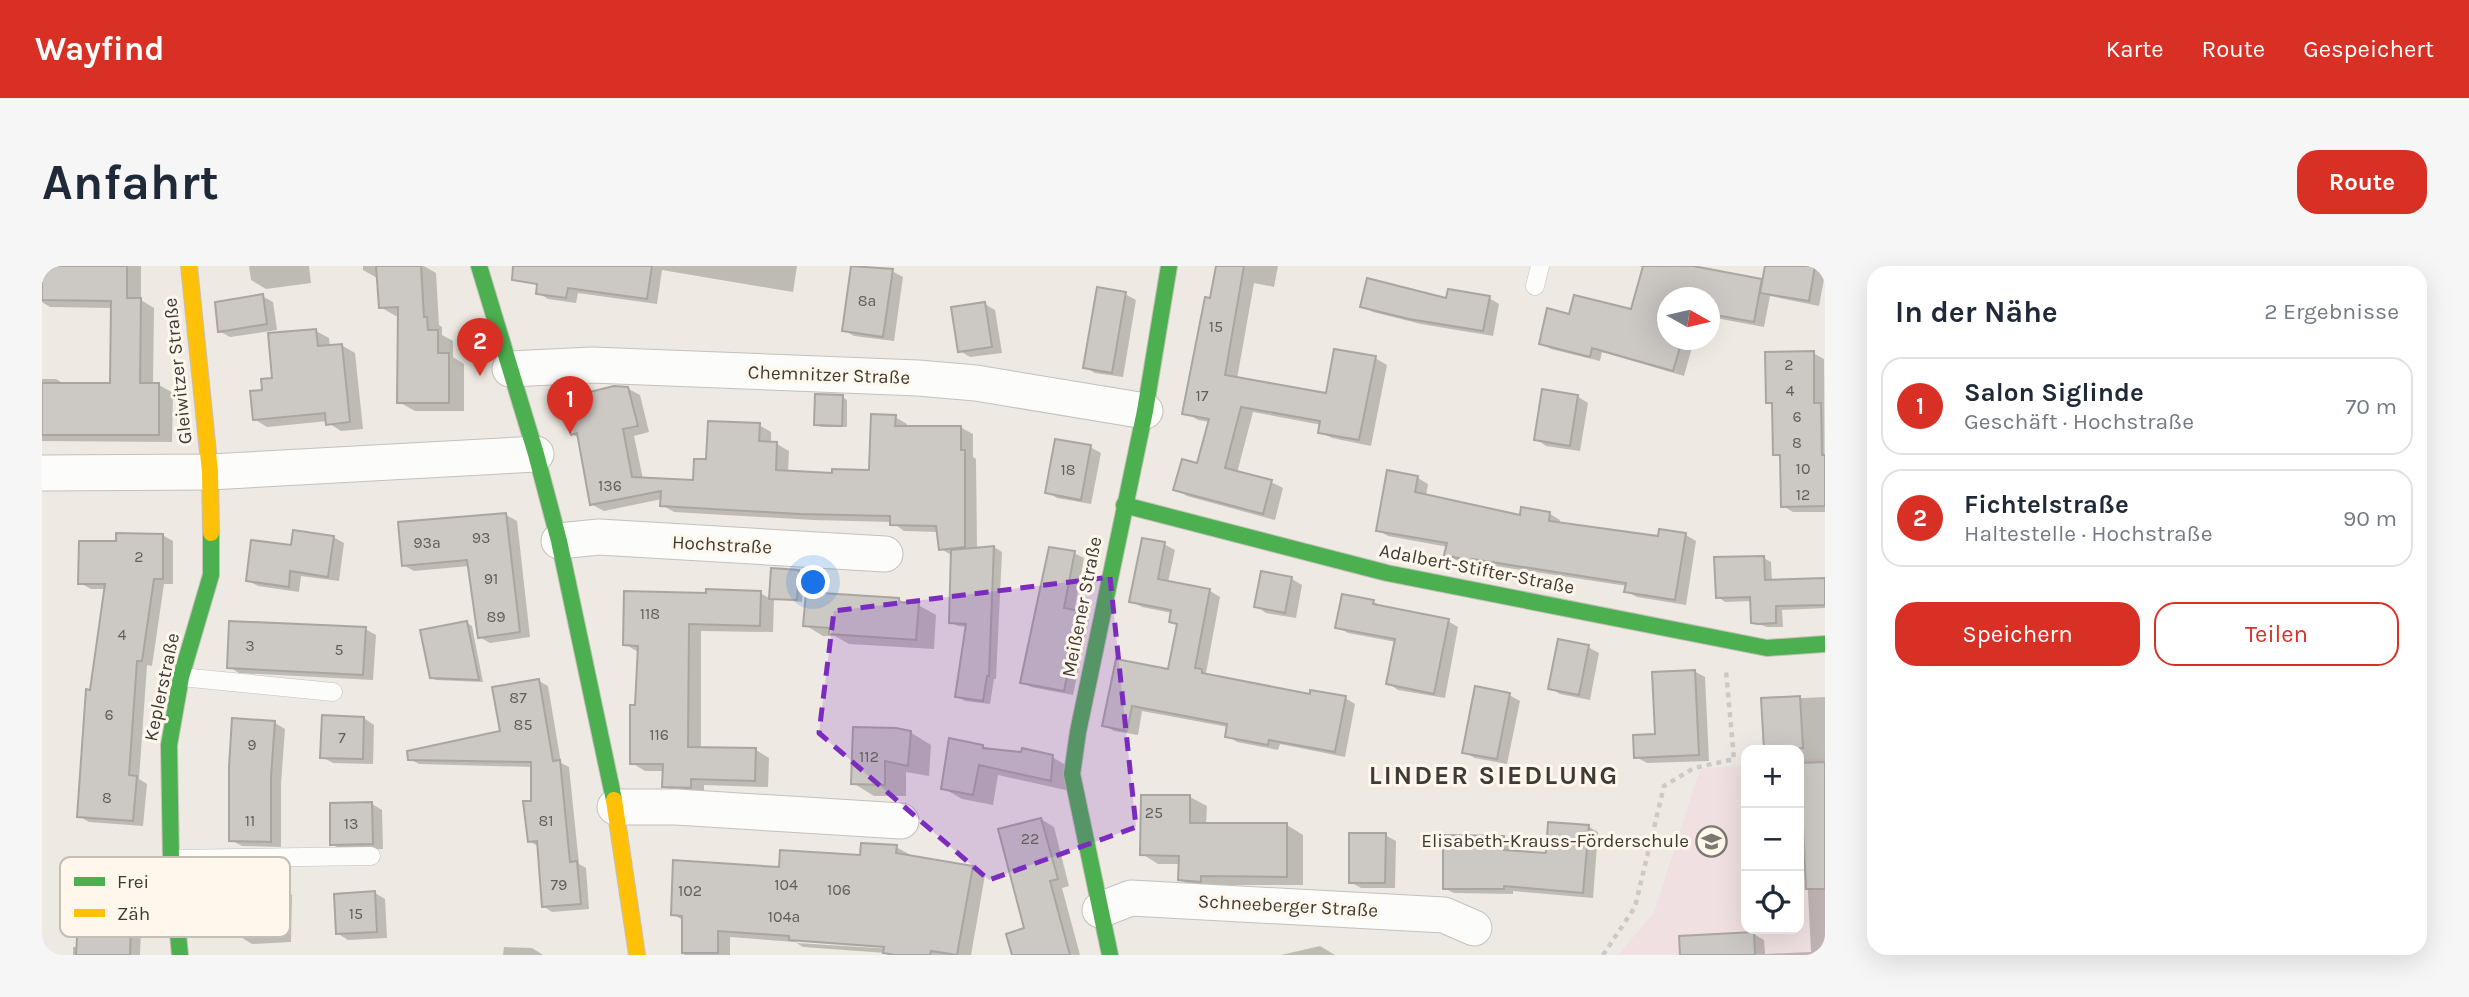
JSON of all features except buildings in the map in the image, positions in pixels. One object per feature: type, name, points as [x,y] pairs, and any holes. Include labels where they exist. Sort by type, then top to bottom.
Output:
[{"type":"street","name":"Gleiwitzer Straße","points":[[189,266],[209,472]]},
{"type":"street","points":[[479,266],[536,454],[559,541],[615,807],[636,955]]},
{"type":"street","name":"Meißener Straße","points":[[1110,955],[1072,774],[1078,732],[1145,411],[1169,266]]},
{"type":"street","name":"Chemnitzer Straße","points":[[510,369],[592,365],[918,378],[976,383],[1145,411]]},
{"type":"street","points":[[42,472],[209,472],[536,454]]},
{"type":"street","name":"Keplerstraße","points":[[170,857],[169,745],[181,677],[211,575],[209,472]]},
{"type":"street","name":"Adalbert-Stifter-Straße","points":[[1124,505],[1387,573],[1767,648],[1825,644]]},
{"type":"street","name":"Hochstraße","points":[[559,541],[599,537],[885,554]]},
{"type":"street","points":[[615,807],[676,807],[901,821]]},
{"type":"street","name":"Schneeberger Straße","points":[[1100,909],[1131,898],[1444,915],[1474,928]]},
{"type":"street","name":"Keplerstraße","points":[[178,937],[180,955]]},
{"type":"lane","points":[[1535,285],[1540,266]]},
{"type":"lane","points":[[181,677],[333,692]]},
{"type":"lane","points":[[290,857],[370,856]]},
{"type":"path","points":[[1603,955],[1635,907],[1664,786],[1694,768],[1734,759],[1722,638]]},
{"type":"highlighted area","points":[[1110,577],[1136,827],[989,880],[819,733],[834,611]]},
{"type":"shaded area","name":"Elisabeth-Krauss-Förderschule","points":[[1825,758],[1825,955],[1618,955],[1654,913],[1700,769],[1741,765],[1741,934],[1804,934],[1804,760]]},
{"type":"traffic: fast","points":[[479,266],[536,454],[559,541],[614,800]]},
{"type":"traffic: fast","points":[[1110,955],[1072,774],[1078,732],[1145,411],[1169,266]]},
{"type":"traffic: fast","points":[[1124,505],[1387,573],[1767,648],[1825,644]]},
{"type":"traffic: fast","points":[[171,857],[169,745],[181,677],[211,575],[211,533]]},
{"type":"traffic: fast","points":[[178,937],[180,955]]},
{"type":"traffic: slow","points":[[189,266],[210,472],[211,533]]},
{"type":"traffic: slow","points":[[614,800],[637,955]]},
{"type":"place","name":"Fichtelstraße","points":[[480,376]]},
{"type":"place","name":"Salon Siglinde","points":[[570,434]]},
{"type":"place","name":"Elisabeth-Krauss-Förderschule","points":[[1712,841]]},
{"type":"district","name":"LINDER SIEDLUNG","points":[[1494,775]]}]
